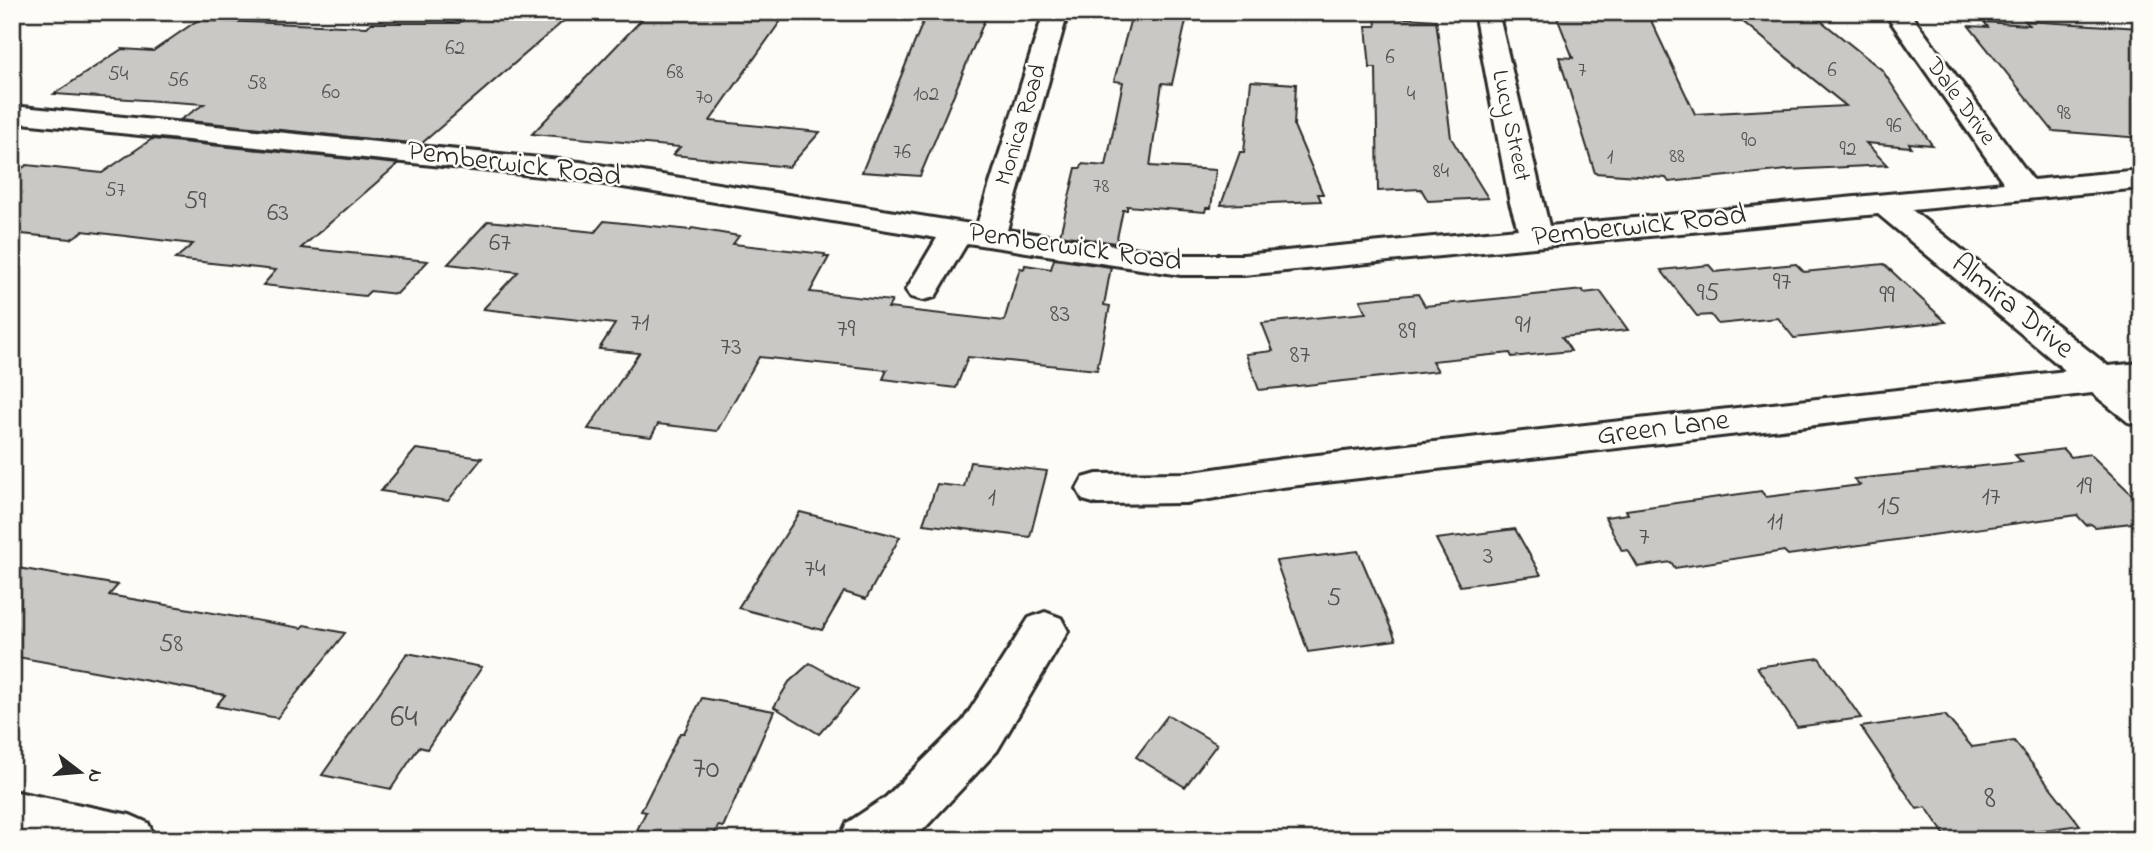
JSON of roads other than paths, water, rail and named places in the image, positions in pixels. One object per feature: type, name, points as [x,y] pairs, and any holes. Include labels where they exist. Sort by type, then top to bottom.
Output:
[{"type":"street","name":"Monica Road","points":[[923,290],[973,235],[1056,12]]},
{"type":"street","name":"Lucy Street","points":[[1486,12],[1526,203],[1537,238]]},
{"type":"street","name":"Dale Drive","points":[[1896,12],[2025,190]]},
{"type":"street","name":"Pemberwick Road","points":[[12,114],[580,171],[973,235],[1181,265],[1243,265],[2141,179]]},
{"type":"street","name":"Almira Drive","points":[[1883,202],[2141,413]]},
{"type":"street","name":"Green Lane","points":[[1097,489],[1186,488],[1282,473],[2141,374]]},
{"type":"street","points":[[865,840],[904,814],[980,736],[1045,632]]},
{"type":"street","points":[[12,815],[130,840]]}]
